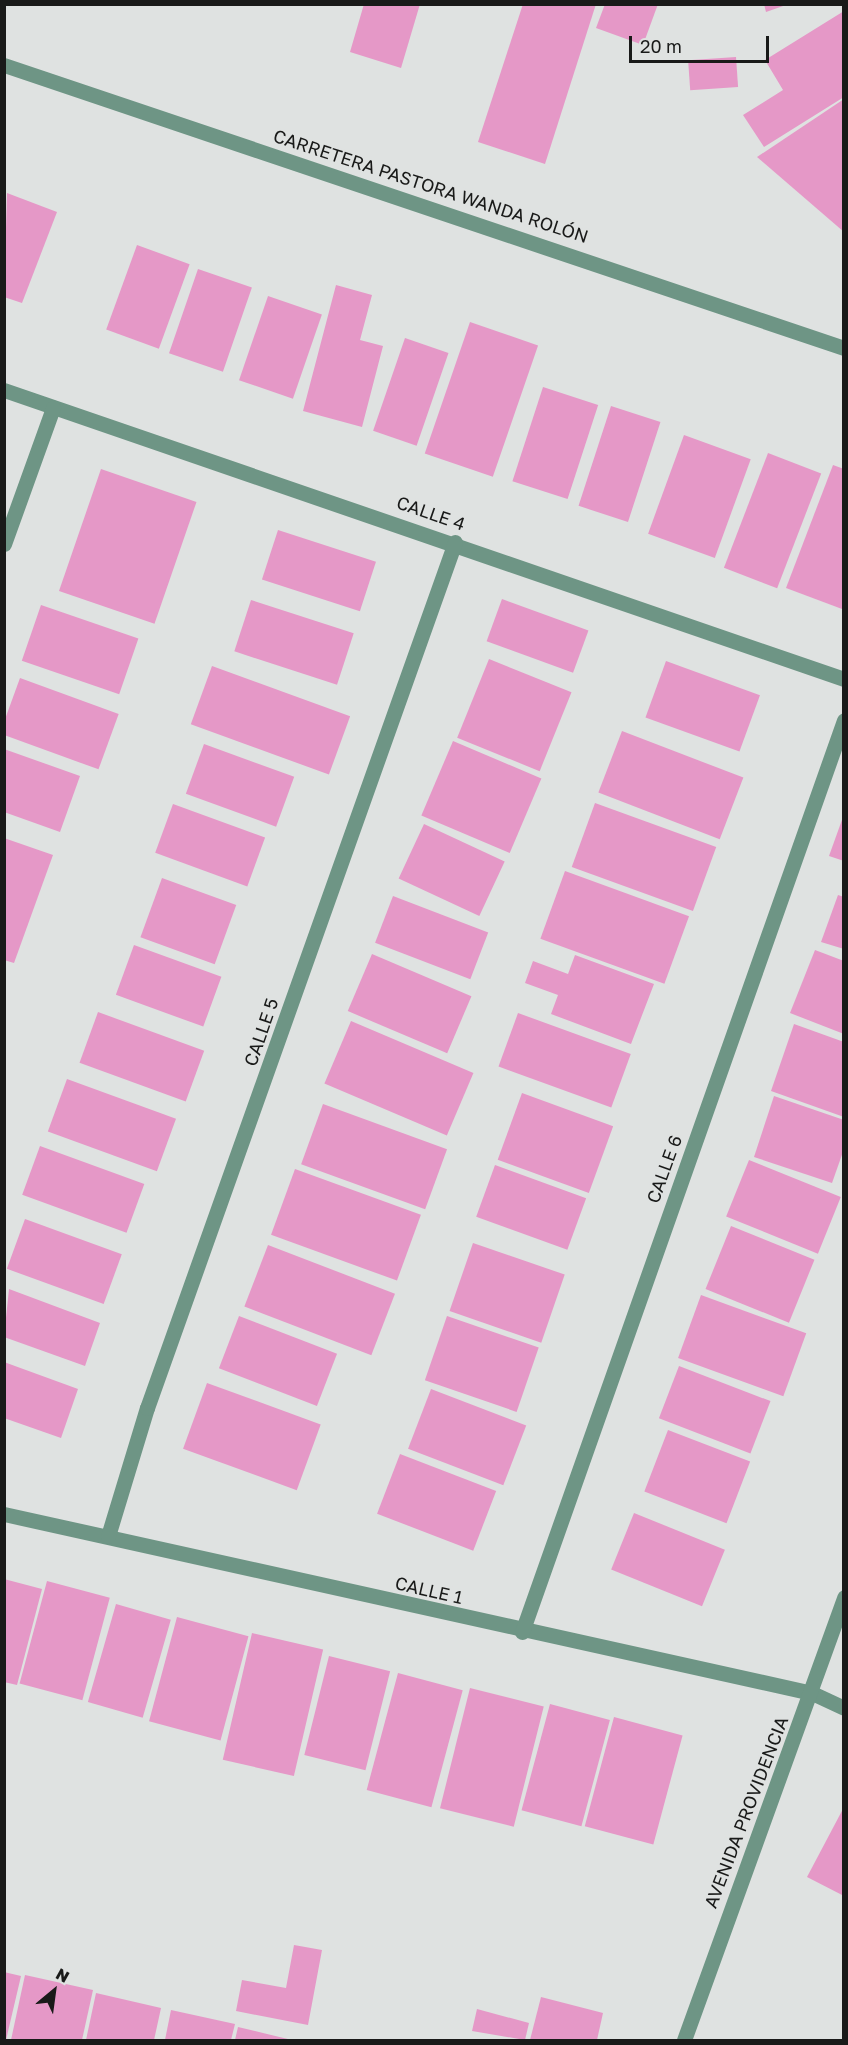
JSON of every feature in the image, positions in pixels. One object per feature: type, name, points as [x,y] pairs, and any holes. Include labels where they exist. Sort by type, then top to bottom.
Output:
[{"type":"street","name":"CARRETERA PASTORA WANDA ROLÓN","points":[[4,65],[843,348]]},
{"type":"street","name":"CALLE 4","points":[[4,390],[455,542],[843,679]]},
{"type":"street","points":[[4,544],[53,408]]},
{"type":"street","name":"CALLE 5","points":[[108,1536],[147,1408],[455,542]]},
{"type":"street","name":"CALLE 6","points":[[522,1632],[843,720]]},
{"type":"street","name":"CALLE 1","points":[[4,1514],[522,1632],[812,1693],[843,1708]]},
{"type":"street","name":"AVENIDA PROVIDENCIA","points":[[684,2040],[812,1693],[843,1597]]},
{"type":"building","points":[[364,4],[420,4],[401,68],[350,52]]},
{"type":"building","points":[[523,4],[596,4],[545,164],[478,142]]},
{"type":"building","points":[[605,4],[658,4],[643,45],[596,28]]},
{"type":"building","points":[[764,4],[786,4],[786,5],[766,12]]},
{"type":"building","points":[[844,11],[844,97],[764,147],[743,115],[783,90],[765,60]]},
{"type":"building","points":[[736,57],[738,87],[690,90],[688,60]]},
{"type":"building","points":[[844,99],[844,232],[757,157]]},
{"type":"building","points":[[7,193],[57,212],[22,303],[4,297]]},
{"type":"building","points":[[137,245],[190,264],[159,349],[106,330]]},
{"type":"building","points":[[198,269],[252,288],[223,372],[169,353]]},
{"type":"building","points":[[336,285],[372,295],[360,340],[383,346],[362,427],[303,411]]},
{"type":"building","points":[[268,296],[322,315],[293,399],[239,380]]},
{"type":"building","points":[[470,322],[538,345],[493,477],[425,453]]},
{"type":"building","points":[[405,338],[448,353],[417,446],[373,431]]},
{"type":"building","points":[[543,387],[598,405],[568,499],[512,481]]},
{"type":"building","points":[[611,406],[660,422],[628,522],[579,506]]},
{"type":"building","points":[[684,435],[751,459],[715,558],[648,534]]},
{"type":"building","points":[[768,453],[821,473],[777,588],[724,568]]},
{"type":"building","points":[[833,465],[844,469],[842,609],[786,588]]},
{"type":"building","points":[[101,469],[196,502],[154,624],[59,591]]},
{"type":"building","points":[[278,530],[376,562],[360,611],[262,579]]},
{"type":"building","points":[[502,599],[588,630],[573,673],[487,641]]},
{"type":"building","points":[[251,600],[354,633],[337,685],[234,651]]},
{"type":"building","points":[[41,605],[138,639],[119,694],[22,661]]},
{"type":"building","points":[[489,659],[572,692],[540,771],[457,738]]},
{"type":"building","points":[[666,661],[760,695],[739,752],[645,717]]},
{"type":"building","points":[[212,666],[350,716],[329,775],[191,724]]},
{"type":"building","points":[[20,678],[119,714],[98,769],[4,735],[4,722]]},
{"type":"building","points":[[622,731],[743,778],[720,839],[598,793]]},
{"type":"building","points":[[453,741],[541,779],[510,853],[421,816]]},
{"type":"building","points":[[204,744],[294,777],[276,827],[186,794]]},
{"type":"building","points":[[4,749],[80,776],[60,832],[4,812]]},
{"type":"building","points":[[595,803],[716,847],[693,911],[572,867]]},
{"type":"building","points":[[173,804],[265,838],[247,886],[155,853]]},
{"type":"building","points":[[844,817],[844,861],[829,856]]},
{"type":"building","points":[[424,824],[505,862],[479,916],[399,878]]},
{"type":"building","points":[[4,838],[53,855],[14,963],[4,960]]},
{"type":"building","points":[[565,871],[689,916],[664,984],[540,939]]},
{"type":"building","points":[[162,878],[236,905],[215,964],[140,937]]},
{"type":"building","points":[[838,895],[844,897],[844,949],[821,942]]},
{"type":"building","points":[[393,896],[488,933],[470,979],[375,943]]},
{"type":"building","points":[[134,945],[221,977],[203,1027],[116,995]]},
{"type":"building","points":[[815,950],[844,961],[844,1034],[790,1013]]},
{"type":"building","points":[[372,954],[471,996],[447,1053],[348,1011]]},
{"type":"building","points":[[575,955],[654,984],[631,1044],[551,1014],[558,995],[525,983],[533,961],[568,974]]},
{"type":"building","points":[[98,1012],[204,1051],[186,1101],[80,1063]]},
{"type":"building","points":[[518,1013],[631,1054],[611,1108],[499,1067]]},
{"type":"building","points":[[351,1021],[473,1073],[447,1136],[324,1084]]},
{"type":"building","points":[[794,1024],[844,1042],[844,1117],[771,1091]]},
{"type":"building","points":[[67,1079],[176,1119],[157,1171],[48,1132]]},
{"type":"building","points":[[522,1093],[613,1126],[589,1193],[498,1160]]},
{"type":"building","points":[[774,1096],[844,1120],[844,1149],[832,1183],[754,1157]]},
{"type":"building","points":[[323,1104],[447,1149],[425,1209],[301,1164]]},
{"type":"building","points":[[40,1146],[144,1184],[127,1233],[22,1195]]},
{"type":"building","points":[[749,1160],[841,1197],[818,1254],[726,1217]]},
{"type":"building","points":[[495,1165],[586,1198],[567,1250],[476,1217]]},
{"type":"building","points":[[295,1169],[421,1215],[397,1281],[271,1235]]},
{"type":"building","points":[[25,1219],[122,1254],[104,1304],[7,1269]]},
{"type":"building","points":[[731,1226],[814,1260],[789,1323],[706,1289]]},
{"type":"building","points":[[473,1243],[565,1275],[541,1343],[450,1311]]},
{"type":"building","points":[[268,1245],[395,1294],[371,1355],[244,1307]]},
{"type":"building","points":[[9,1289],[100,1323],[85,1366],[4,1337]]},
{"type":"building","points":[[701,1295],[806,1333],[783,1396],[678,1358]]},
{"type":"building","points":[[239,1316],[337,1354],[317,1406],[219,1368]]},
{"type":"building","points":[[447,1316],[539,1348],[517,1412],[425,1380]]},
{"type":"building","points":[[4,1362],[78,1389],[61,1438],[4,1418]]},
{"type":"building","points":[[679,1366],[770,1401],[750,1453],[659,1418]]},
{"type":"building","points":[[207,1383],[321,1424],[297,1490],[183,1449]]},
{"type":"building","points":[[431,1389],[526,1426],[503,1485],[408,1449]]},
{"type":"building","points":[[668,1430],[750,1462],[727,1523],[644,1492]]},
{"type":"building","points":[[400,1454],[496,1491],[473,1551],[377,1514]]},
{"type":"building","points":[[634,1513],[725,1550],[702,1606],[611,1570]]},
{"type":"building","points":[[4,1579],[42,1589],[17,1685],[4,1682]]},
{"type":"building","points":[[47,1581],[110,1598],[82,1700],[20,1683]]},
{"type":"building","points":[[116,1604],[171,1620],[143,1718],[88,1702]]},
{"type":"building","points":[[177,1617],[248,1636],[221,1740],[149,1721]]},
{"type":"building","points":[[252,1633],[323,1649],[294,1776],[223,1760]]},
{"type":"building","points":[[329,1656],[390,1671],[365,1770],[304,1755]]},
{"type":"building","points":[[398,1673],[463,1690],[431,1807],[367,1790]]},
{"type":"building","points":[[470,1688],[544,1706],[514,1827],[440,1808]]},
{"type":"building","points":[[550,1704],[610,1720],[581,1826],[522,1810]]},
{"type":"building","points":[[614,1717],[683,1735],[653,1845],[585,1826]]},
{"type":"building","points":[[844,1807],[844,1896],[807,1877]]},
{"type":"building","points":[[294,1945],[322,1950],[308,2025],[236,2011],[242,1980],[286,1988]]},
{"type":"building","points":[[4,1972],[21,1976],[6,2040],[4,2040]]},
{"type":"building","points":[[25,1975],[93,1990],[82,2040],[11,2040]]},
{"type":"building","points":[[96,1993],[161,2008],[154,2040],[86,2040]]},
{"type":"building","points":[[541,1997],[603,2013],[597,2040],[530,2040]]},
{"type":"building","points":[[477,2009],[529,2023],[525,2040],[472,2031]]},
{"type":"building","points":[[171,2010],[235,2024],[231,2040],[165,2040]]},
{"type":"building","points":[[238,2027],[292,2040],[235,2040]]}]
